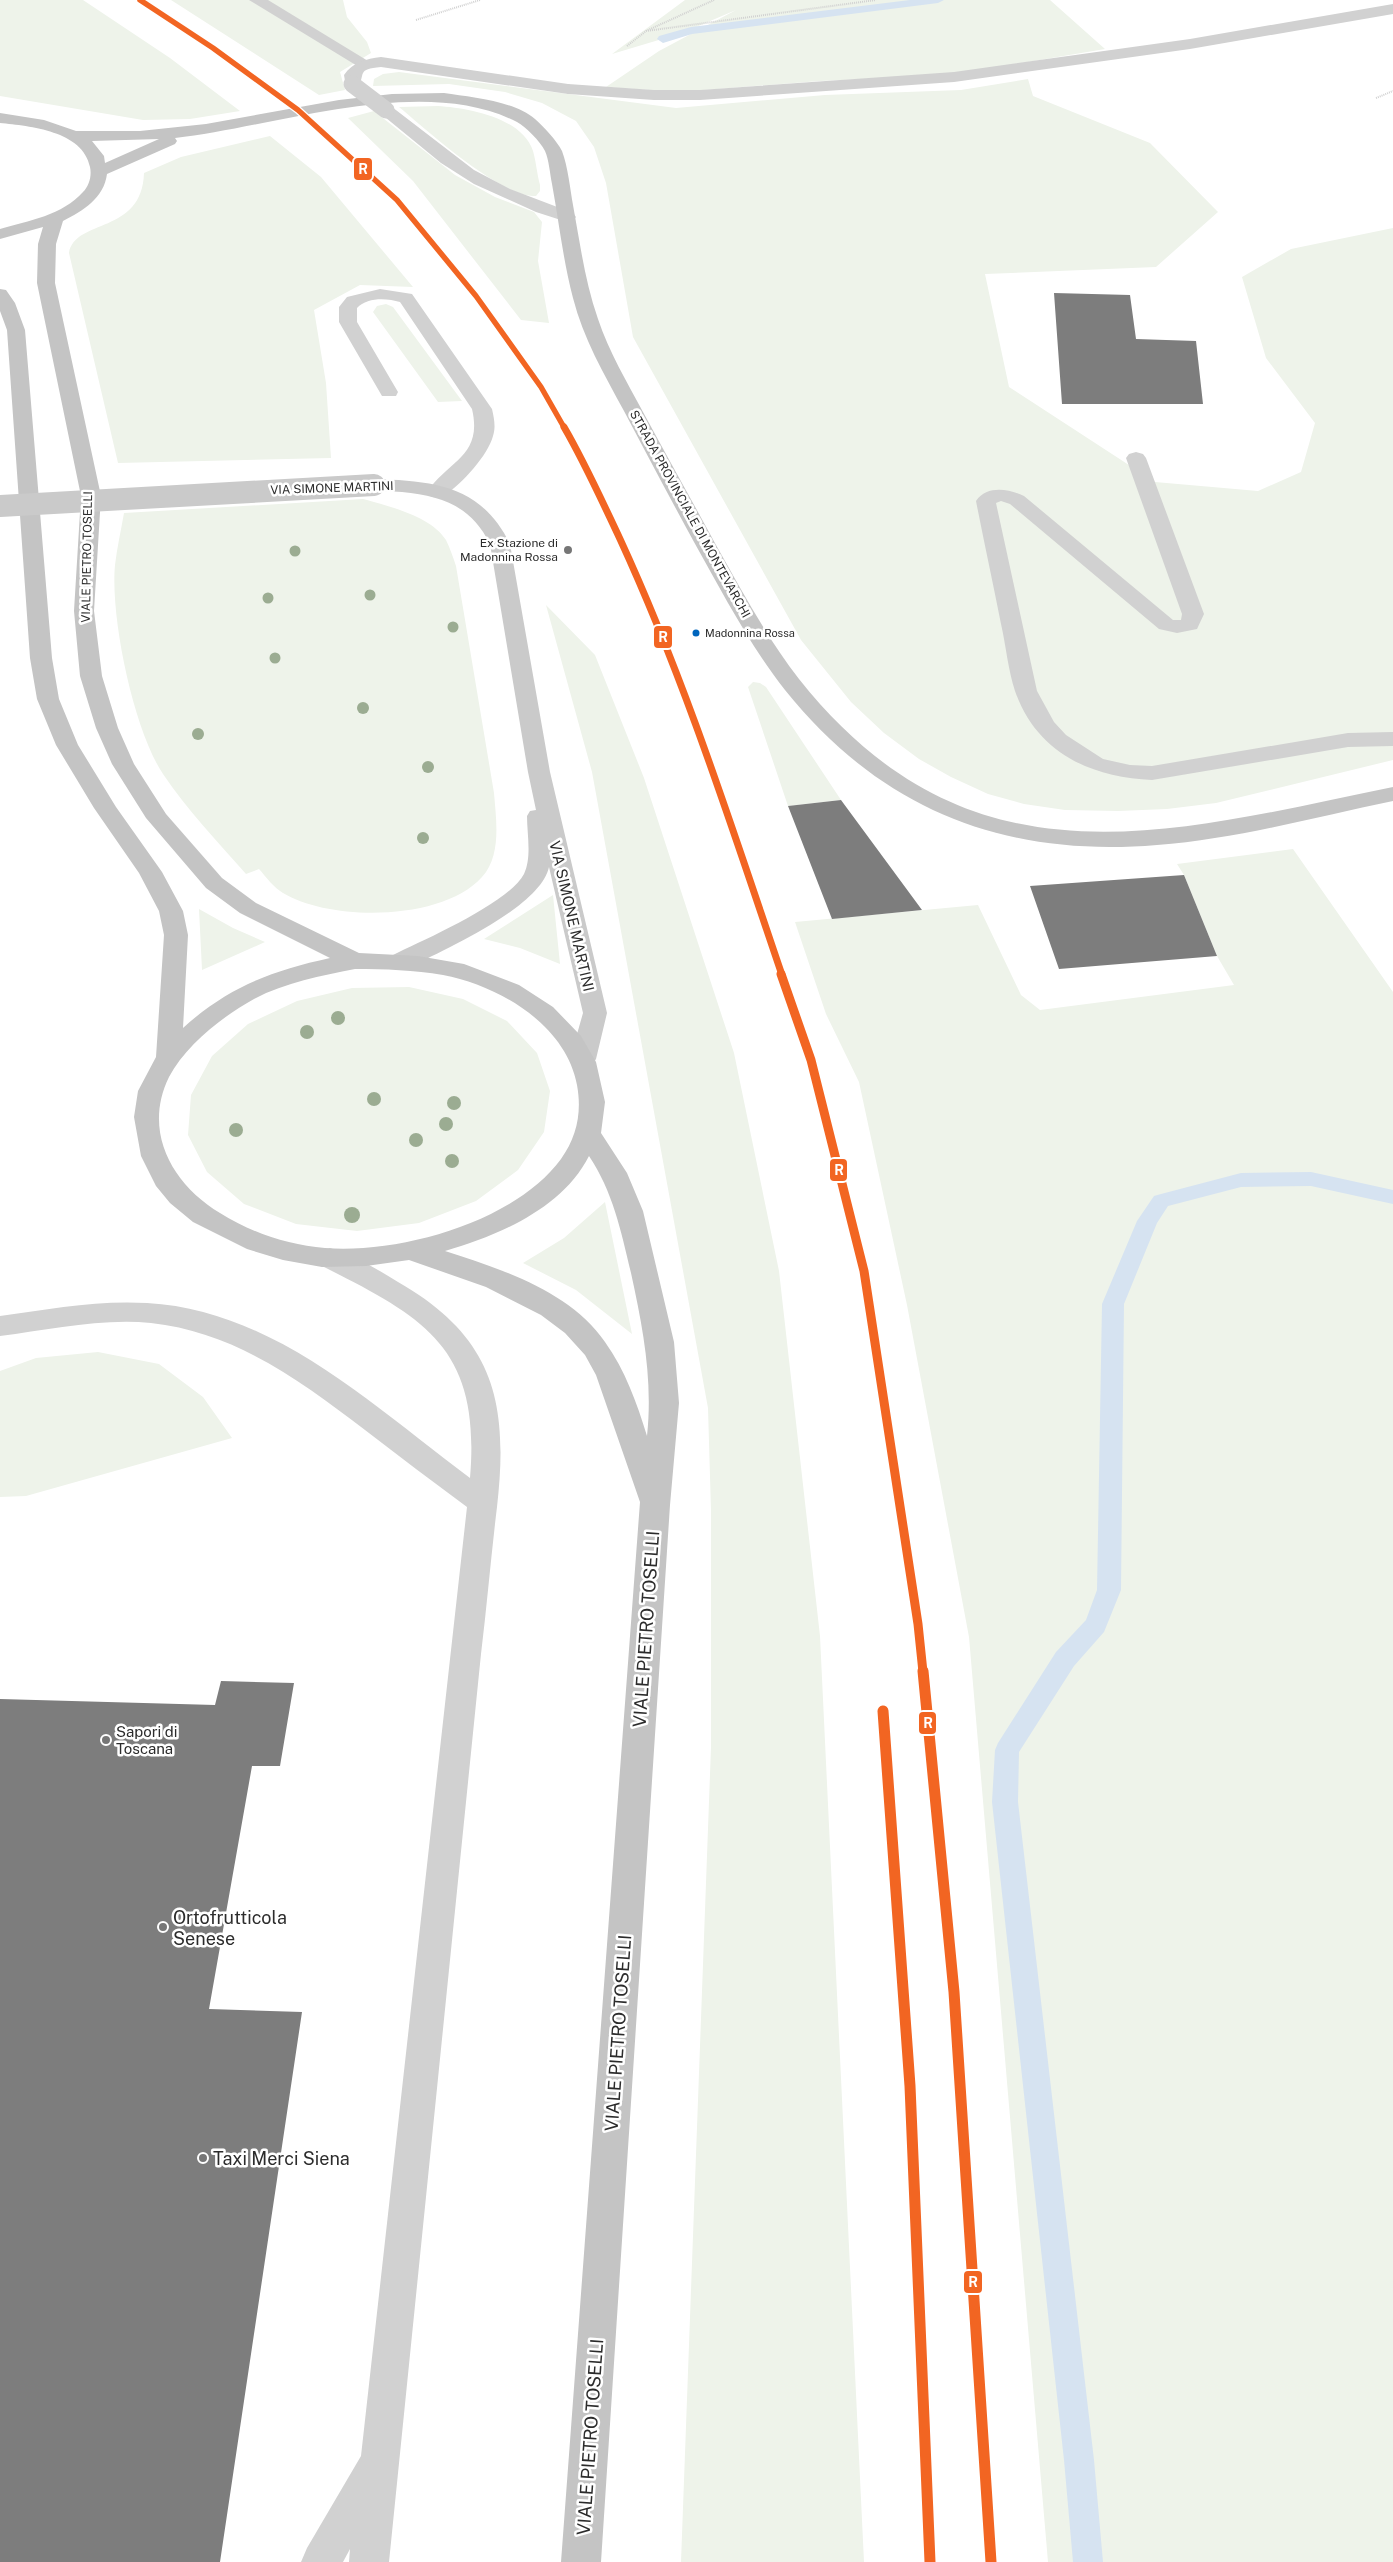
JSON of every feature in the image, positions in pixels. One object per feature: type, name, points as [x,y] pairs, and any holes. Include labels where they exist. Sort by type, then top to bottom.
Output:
[{"type":"main road","name":"STRADA PROVINCIALE DI MONTEVARCHI","points":[[73,136],[109,137],[204,130],[390,98],[432,96],[481,102],[517,115],[544,134],[553,150],[583,300],[604,356],[670,482],[744,612],[779,666],[803,697],[847,742],[899,783],[929,801],[988,823],[1057,836],[1106,840],[1195,834],[1393,794]]},
{"type":"main road","points":[[0,118],[41,124],[73,136],[94,153],[98,160],[100,171],[94,189],[88,197],[55,217],[0,234]]},
{"type":"main road","name":"STRADA PROVINCIALE DI MONTEVARCHI","points":[[100,171],[150,148],[204,130]]},
{"type":"main road","name":"VIALE PIETRO TOSELLI","points":[[55,217],[47,244],[46,283],[91,496],[84,611],[91,676],[107,728],[123,764],[157,818],[214,883],[248,908],[355,961]]},
{"type":"main road","name":"VIALE PIETRO TOSELLI","points":[[0,294],[6,303],[16,330],[40,649],[48,699],[67,745],[105,808],[150,872],[171,911],[176,935],[169,1058]]},
{"type":"main road","name":"VIALE PIETRO TOSELLI","points":[[355,961],[402,961],[455,970],[516,994],[542,1011],[573,1043],[583,1059],[593,1108],[588,1134],[573,1160],[557,1179],[522,1207],[496,1223],[462,1237],[410,1250],[372,1256],[330,1258],[288,1251],[240,1237],[204,1217],[174,1192],[158,1167],[150,1146],[147,1120],[151,1090],[169,1058],[208,1019],[244,995],[307,970],[355,961]]},
{"type":"main road","name":"VIALE PIETRO TOSELLI","points":[[581,2562],[655,1505],[666,1403],[660,1342],[630,1211],[614,1173],[588,1134]]},
{"type":"main road","name":"VIALE PIETRO TOSELLI","points":[[410,1250],[518,1288],[545,1304],[583,1336],[610,1373],[655,1505]]},
{"type":"street","points":[[257,0],[365,64]]},
{"type":"street","points":[[567,218],[480,181],[458,167],[352,84],[352,75],[356,69],[365,64],[392,63],[568,89],[646,95],[700,95],[954,77],[1181,46],[1393,9]]},
{"type":"street","points":[[389,392],[348,322],[346,313],[353,301],[383,293],[395,294],[406,298],[482,409],[486,421],[486,433],[481,446],[437,492]]},
{"type":"street","points":[[1136,458],[1193,614],[1190,625],[1177,627],[1166,624],[1017,500],[1006,494],[994,495],[986,501],[1026,691],[1044,725],[1058,740],[1095,764],[1130,772],[1172,770],[1348,740],[1393,739]]},
{"type":"street","name":"VIA SIMONE MARTINI","points":[[0,506],[374,485],[404,486],[437,492],[471,506],[483,514],[496,532],[500,544],[538,772],[595,1013],[583,1059]]},
{"type":"street","name":"VIA SIMONE MARTINI","points":[[402,961],[494,910],[525,889],[535,876],[538,859],[538,772]]},
{"type":"street","points":[[330,1258],[368,1277],[423,1311],[453,1340],[469,1362],[480,1392],[486,1422],[482,1504],[378,2462],[369,2562]]},
{"type":"street","points":[[0,1326],[115,1312],[149,1313],[193,1319],[252,1339],[302,1368],[482,1504]]},
{"type":"street","points":[[321,2562],[378,2462]]},
{"type":"path","points":[[568,89],[615,56],[646,31],[714,0]]},
{"type":"path","points":[[646,31],[876,0]]},
{"type":"path","points":[[1376,98],[1393,91]]},
{"type":"shaded area","points":[[0,0],[83,0],[170,58],[240,111],[190,119],[143,120],[0,96]]},
{"type":"shaded area","points":[[171,0],[343,0],[347,17],[367,42],[371,53],[340,72],[345,90],[319,95]]},
{"type":"shaded area","points":[[685,0],[1050,0],[1105,49],[950,75],[820,81],[678,92],[606,87],[659,51],[736,10],[682,33],[612,54]]},
{"type":"shaded area","points":[[399,72],[676,108],[825,95],[961,90],[1028,79],[1033,96],[1150,143],[1218,212],[1156,267],[985,274],[1009,387],[1155,482],[1258,491],[1301,472],[1315,423],[1266,358],[1242,277],[1291,249],[1393,228],[1393,760],[1216,803],[1167,809],[1118,811],[1065,810],[1024,804],[988,794],[951,777],[919,759],[884,733],[851,702],[801,640],[633,337],[606,183],[594,147],[576,121],[542,103],[505,92],[449,84],[373,86],[374,79],[383,74]]},
{"type":"shaded area","points":[[438,106],[464,109],[492,116],[518,130],[527,139],[533,151],[540,185],[540,191],[536,196],[503,186],[484,175],[399,107]]},
{"type":"shaded area","points":[[374,111],[455,175],[495,197],[534,212],[542,222],[538,261],[549,323],[521,320],[413,181],[348,118]]},
{"type":"shaded area","points":[[270,136],[321,177],[413,287],[360,285],[314,310],[326,383],[331,458],[118,463],[69,253],[74,242],[83,234],[121,216],[132,207],[140,193],[144,173],[181,157]]},
{"type":"shaded area","points":[[386,304],[393,307],[462,401],[438,402],[373,312],[377,306]]},
{"type":"shaded area","points":[[363,499],[420,518],[439,532],[449,546],[456,566],[496,814],[493,858],[482,877],[464,892],[441,902],[415,909],[386,912],[357,912],[329,909],[304,902],[283,893],[259,869],[246,874],[192,813],[163,774],[152,755],[143,731],[126,673],[120,643],[114,587],[115,565],[124,513]]},
{"type":"shaded area","points":[[546,605],[595,655],[644,778],[734,1053],[779,1271],[820,1636],[864,2562],[681,2562],[711,1747],[711,1511],[708,1408],[592,772]]},
{"type":"shaded area","points":[[753,682],[760,683],[766,687],[841,800],[788,806],[748,687]]},
{"type":"shaded area","points":[[1293,849],[1393,992],[1393,2562],[1048,2562],[969,1637],[907,1305],[859,1082],[826,1014],[795,922],[978,905],[1021,995],[1040,1010],[1234,985],[1217,956],[1184,875],[1177,864]]},
{"type":"shaded area","points":[[553,895],[560,964],[520,948],[484,939]]},
{"type":"shaded area","points":[[199,909],[233,928],[265,942],[202,970]]},
{"type":"shaded area","points":[[409,987],[463,999],[507,1021],[537,1053],[550,1091],[544,1132],[518,1170],[476,1201],[419,1223],[357,1231],[296,1224],[244,1204],[207,1172],[188,1135],[191,1095],[212,1056],[248,1024],[297,1001],[352,988]]},
{"type":"shaded area","points":[[605,1202],[632,1334],[576,1290],[523,1263],[564,1238]]},
{"type":"shaded area","points":[[98,1352],[159,1364],[203,1397],[232,1438],[26,1496],[0,1497],[0,1371],[36,1358]]},
{"type":"building","points":[[1054,293],[1130,295],[1136,339],[1196,341],[1203,404],[1062,404]]},
{"type":"building","points":[[841,800],[922,910],[832,919],[788,806]]},
{"type":"building","points":[[1184,875],[1217,956],[1059,969],[1030,886]]},
{"type":"building","points":[[221,1681],[294,1683],[280,1766],[252,1766],[209,2009],[302,2012],[220,2562],[0,2562],[0,1699],[215,1705]]},
{"type":"waterway","points":[[663,39],[691,31],[938,0]]},
{"type":"waterway","points":[[1088,2562],[1079,2460],[1005,1802],[1007,1750],[1065,1659],[1096,1625],[1109,1590],[1113,1304],[1147,1221],[1161,1201],[1241,1180],[1311,1179],[1393,1197]]},
{"type":"transit line","name":"R","points":[[140,0],[213,48],[298,110],[397,200],[476,296],[541,387],[584,461],[649,602],[687,698],[811,1060],[864,1271],[918,1624],[954,1992],[991,2562]]},
{"type":"transit line","name":"R","points":[[883,1711],[910,2086],[930,2562]]},
{"type":"place","name":"Ex Stazione di Madonnina Rossa","points":[[568,550]]},
{"type":"place","name":"Madonnina Rossa","points":[[696,633]]},
{"type":"place","name":"Sapori di Toscana","points":[[106,1740]]},
{"type":"place","name":"Ortofrutticola Senese","points":[[163,1927]]},
{"type":"place","name":"Taxi Merci Siena","points":[[203,2158]]}]
